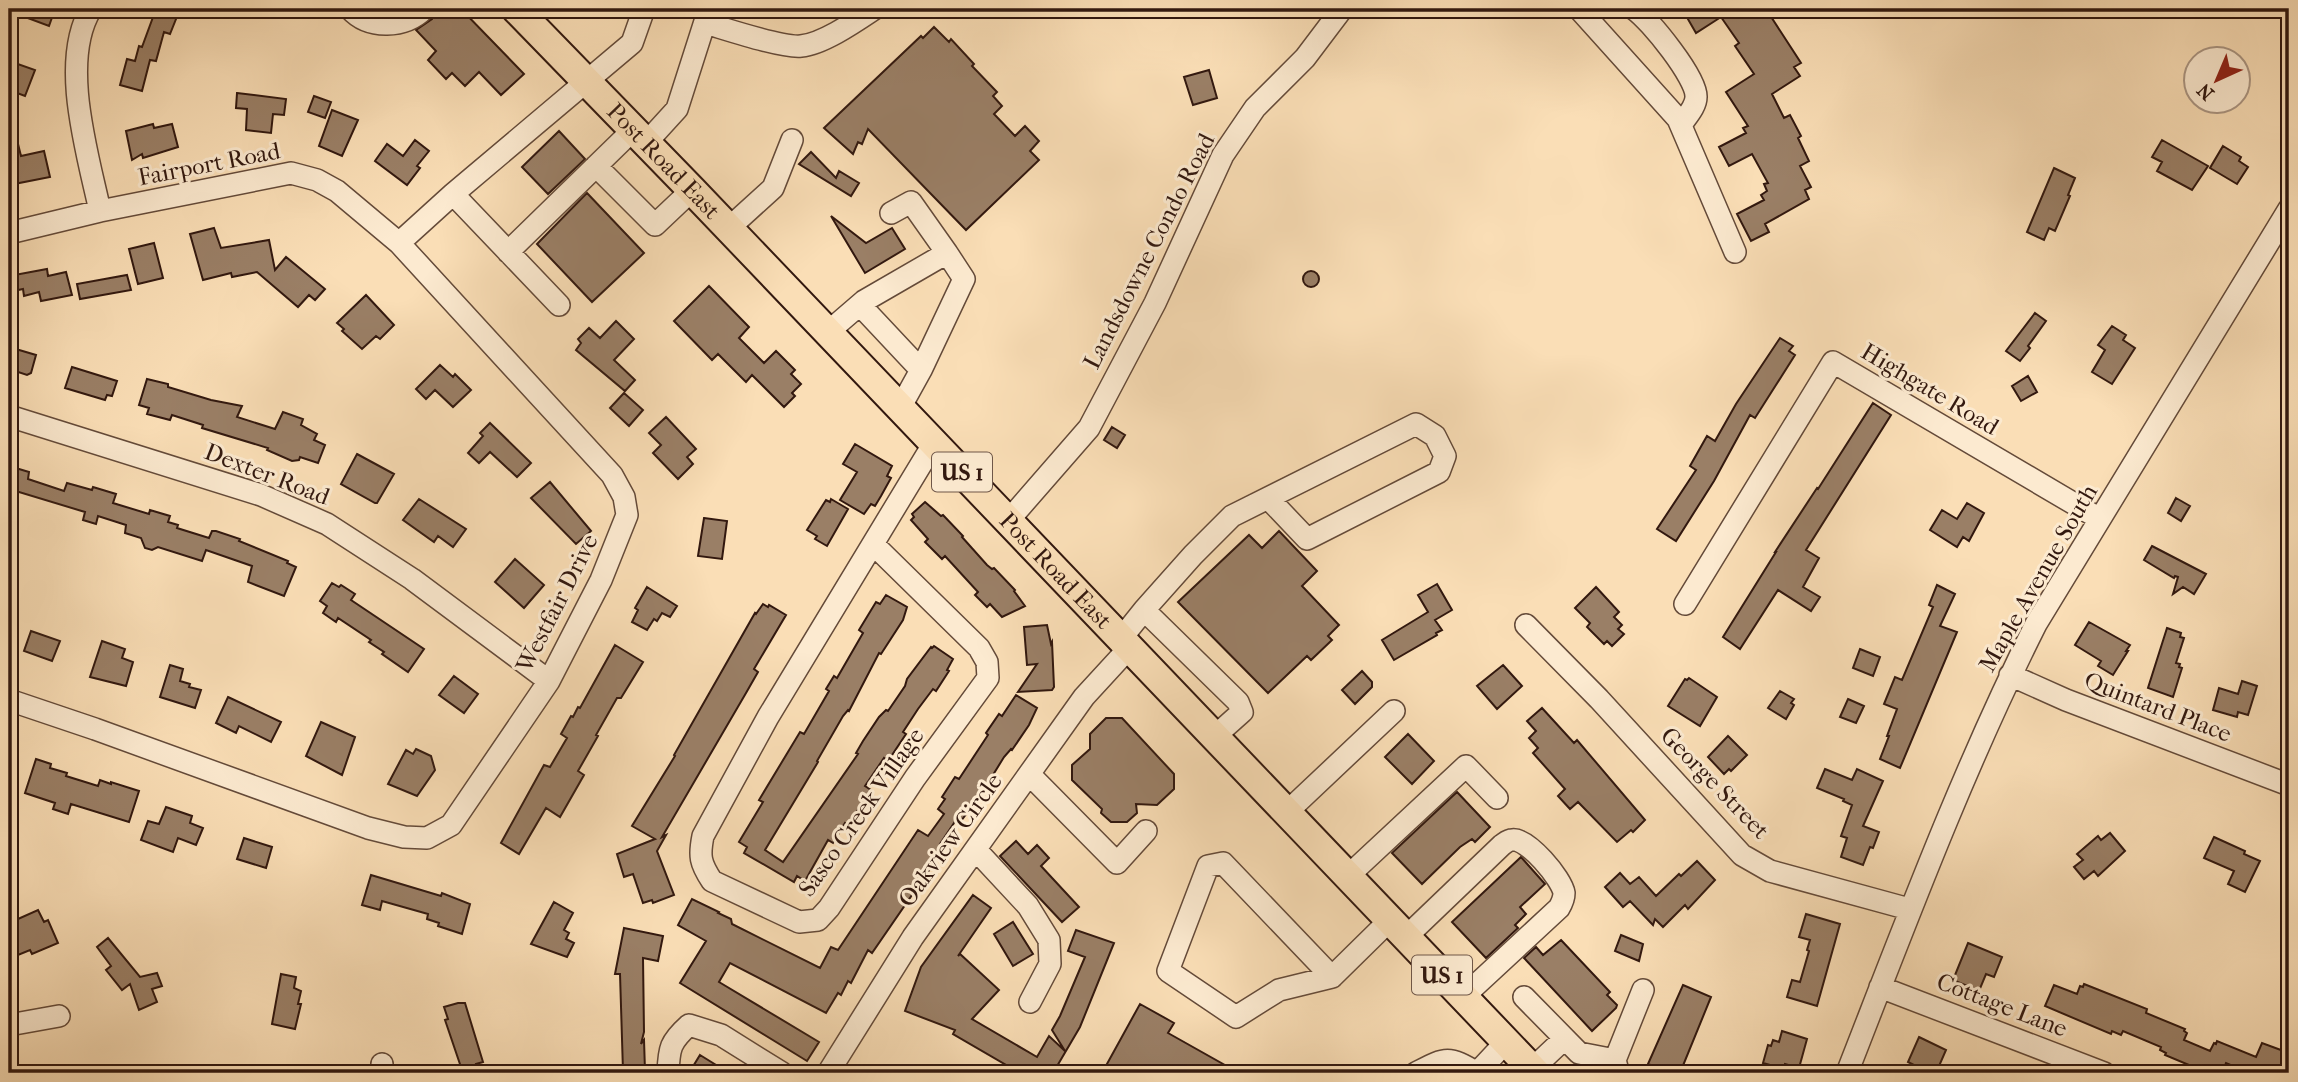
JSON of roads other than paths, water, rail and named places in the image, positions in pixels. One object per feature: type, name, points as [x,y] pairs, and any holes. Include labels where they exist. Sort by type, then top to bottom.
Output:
[{"type":"main road","name":"Post Road East","points":[[516,9],[1287,812],[1532,1072]]},
{"type":"street","points":[[91,9],[86,16],[77,56],[77,88],[81,121],[100,211]]},
{"type":"street","points":[[350,9],[355,15],[366,20],[396,25],[414,19],[424,9]]},
{"type":"street","points":[[399,243],[632,43],[644,9]]},
{"type":"street","points":[[509,252],[596,166],[677,109],[707,16],[779,43],[801,46],[836,34],[874,9]]},
{"type":"street","name":"Landsdowne Condo Road","points":[[1008,521],[1089,428],[1155,303],[1223,155],[1255,108],[1305,58],[1342,9]]},
{"type":"street","points":[[1580,9],[1678,119],[1735,252]]},
{"type":"street","points":[[1634,9],[1680,61],[1696,88],[1696,101],[1681,125]]},
{"type":"street","points":[[729,229],[772,188],[792,140]]},
{"type":"street","points":[[596,166],[655,225],[692,190]]},
{"type":"street","name":"Fairport Road","points":[[9,233],[100,211],[291,173],[317,180],[337,191],[399,243]]},
{"type":"street","points":[[453,194],[559,305]]},
{"type":"street","points":[[891,214],[911,202],[964,279],[900,408]]},
{"type":"street","name":"Maple Avenue South","points":[[1847,1073],[1909,909],[2010,675],[2036,624],[2285,223]]},
{"type":"street","name":"Westfair Drive","points":[[9,700],[368,828],[404,837],[427,838],[451,825],[549,681],[601,580],[627,515],[624,497],[612,475],[399,243]]},
{"type":"street","points":[[828,332],[860,305],[947,253]]},
{"type":"street","points":[[860,305],[921,370]]},
{"type":"street","name":"Highgate Road","points":[[1685,604],[1833,362],[2099,519]]},
{"type":"street","name":"Dexter Road","points":[[9,416],[261,495],[327,524],[412,579],[549,681]]},
{"type":"street","name":"Oakview Circle","points":[[828,1073],[913,937],[1084,697],[1125,644],[1144,610],[1232,516],[1268,498],[1416,424],[1435,436],[1445,456],[1438,472],[1307,539],[1268,498]]},
{"type":"street","name":"Sasco Creek Village","points":[[873,544],[979,648],[987,662],[988,678],[915,778],[829,908],[818,920],[799,922],[712,881],[703,867],[700,853],[703,835],[768,718],[873,544],[934,443]]},
{"type":"street","points":[[1144,610],[1238,702],[1242,712],[1214,737]]},
{"type":"street","name":"George Street","points":[[1526,625],[1599,699],[1742,855],[1770,871],[1909,909]]},
{"type":"street","name":"Quintard Place","points":[[2010,675],[2066,700],[2289,785]]},
{"type":"street","points":[[1287,812],[1394,711]]},
{"type":"street","points":[[1348,876],[1466,766],[1497,797]]},
{"type":"street","points":[[1030,775],[1117,863],[1146,831]]},
{"type":"street","points":[[1332,977],[1223,863],[1208,866],[1168,971],[1236,1017],[1279,990],[1332,977],[1398,929],[1502,845],[1512,839],[1521,841],[1546,864],[1563,889],[1564,898],[1559,908],[1463,997]]},
{"type":"street","points":[[976,850],[1028,906],[1049,940],[1050,964],[1030,1002]]},
{"type":"street","name":"Cottage Lane","points":[[1880,987],[2104,1073]]},
{"type":"street","points":[[1524,997],[1579,1053],[1617,1067],[1643,990]]},
{"type":"street","points":[[9,1025],[59,1016]]},
{"type":"street","points":[[668,1073],[669,1052],[673,1040],[689,1025],[721,1035],[782,1073]]},
{"type":"street","points":[[1532,1072],[1564,1039]]},
{"type":"street","points":[[1416,1073],[1442,1060],[1458,1061],[1477,1073],[1506,1042]]}]
